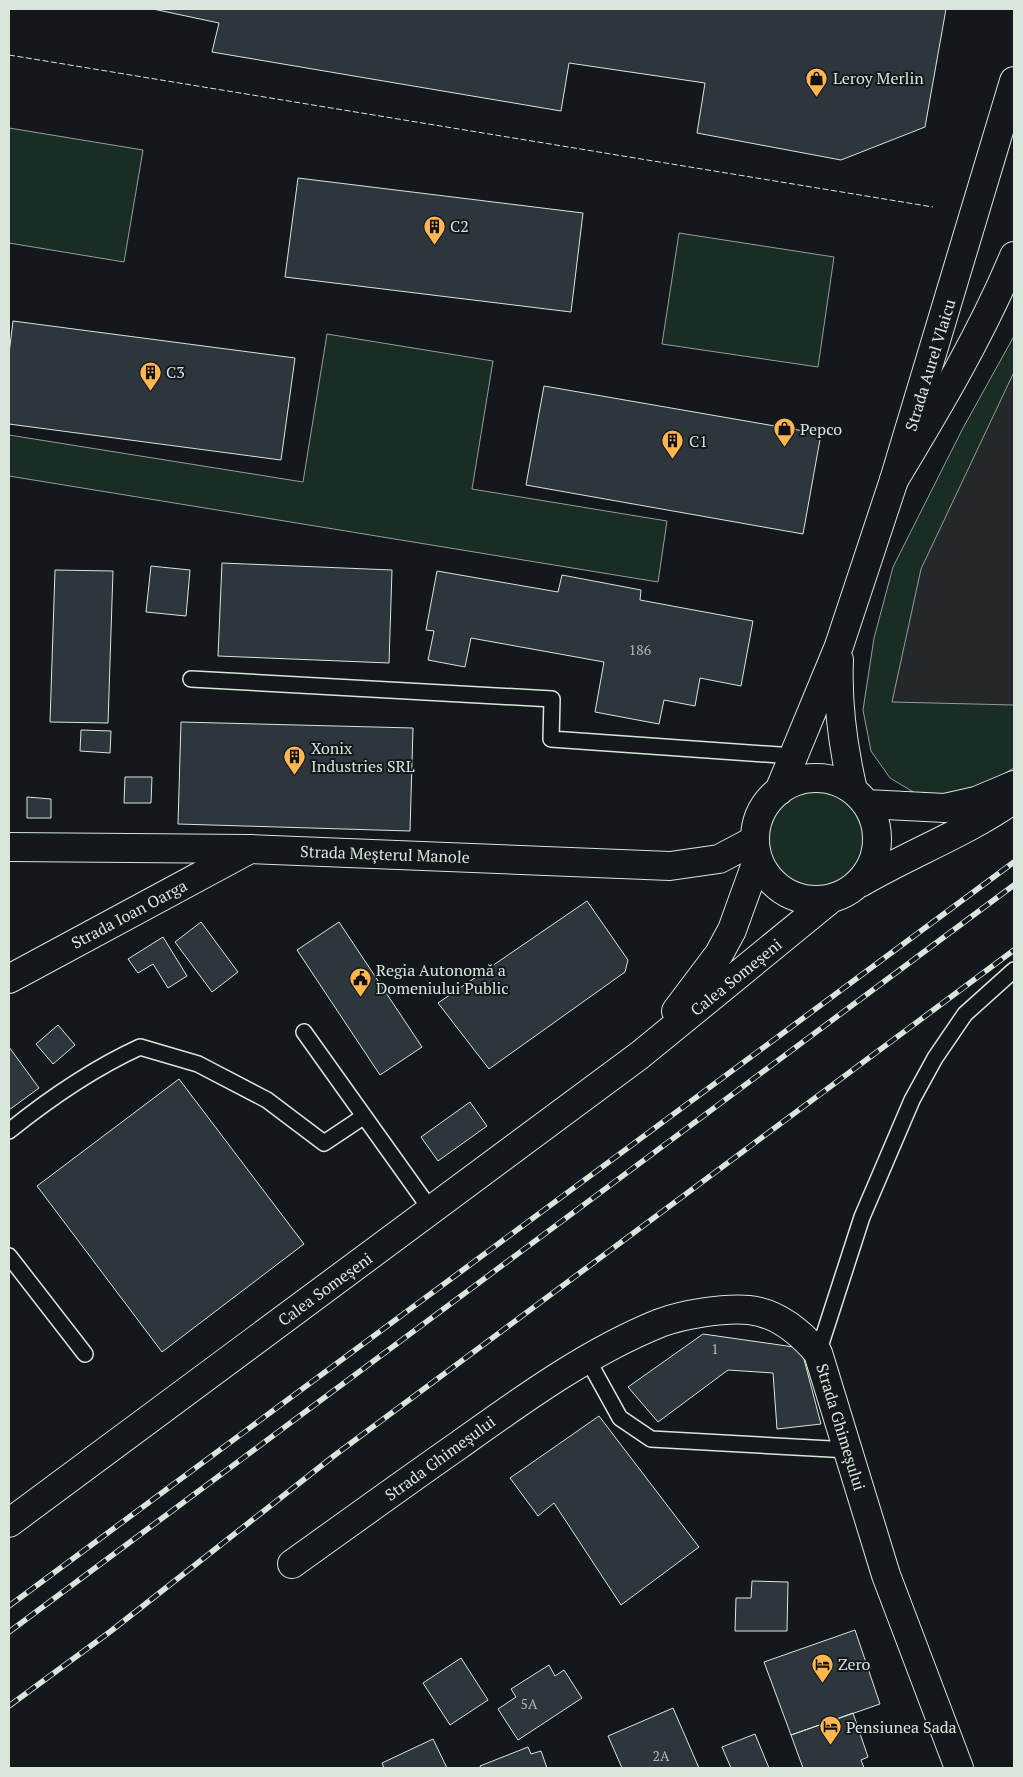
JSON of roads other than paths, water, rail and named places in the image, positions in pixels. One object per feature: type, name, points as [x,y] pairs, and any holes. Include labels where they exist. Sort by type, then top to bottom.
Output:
[{"type":"main road","name":"Strada Aurel Vlaicu","points":[[779,791],[839,646],[894,480],[1014,81]]},
{"type":"main road","points":[[894,480],[964,362],[996,300],[1014,256]]},
{"type":"main road","name":"Strada Aurel Vlaicu","points":[[839,646],[840,716],[846,761],[859,797]]},
{"type":"main road","points":[[856,885],[868,871],[875,855],[877,838],[874,820],[859,797],[836,781],[816,778],[796,781],[779,791],[766,804],[758,822],[757,849],[767,874],[779,888],[796,897],[814,900],[832,898],[856,885],[906,857],[980,822],[1014,799]]},
{"type":"main road","points":[[859,797],[945,808],[976,801],[1014,785]]},
{"type":"main road","name":"Strada Meșterul Manole","points":[[9,847],[250,849],[670,866],[719,859],[757,849]]},
{"type":"main road","name":"Strada Ioan Oarga","points":[[9,979],[250,849]]},
{"type":"main road","name":"Calea Someșeni","points":[[640,1055],[695,989],[719,954],[732,930],[757,849]]},
{"type":"main road","name":"Calea Someșeni","points":[[9,1523],[640,1055],[832,898]]},
{"type":"main road","name":"Strada Ghimeșului","points":[[292,1564],[508,1410],[588,1360],[661,1323],[719,1310],[751,1310],[779,1319],[800,1332],[818,1353],[886,1575],[959,1768]]},
{"type":"lane","points":[[190,679],[552,699],[551,739],[794,756]]},
{"type":"lane","points":[[818,1353],[862,1217],[917,1092],[935,1058],[965,1014],[1014,970]]},
{"type":"lane","points":[[304,1032],[431,1210]]},
{"type":"lane","points":[[9,1131],[51,1098],[102,1065],[140,1047],[198,1064],[267,1100],[324,1143],[363,1117]]},
{"type":"lane","points":[[9,1256],[85,1354]]},
{"type":"lane","points":[[588,1360],[620,1418],[651,1439],[849,1450]]},
{"type":"railway","points":[[9,1606],[1014,862]]},
{"type":"railway","points":[[9,1632],[1014,885]]},
{"type":"railway","points":[[9,1706],[111,1631],[335,1455],[1014,950]]},
{"type":"place","name":"Leroy Merlin","points":[[817,97]]},
{"type":"place","name":"C2","points":[[434,245]]},
{"type":"place","name":"C3","points":[[150,391]]},
{"type":"place","name":"Pepco","points":[[784,448]]},
{"type":"place","name":"C1","points":[[673,460]]},
{"type":"place","name":"Xonix Industries SRL","points":[[295,776]]},
{"type":"place","name":"Regia Autonomă a Domeniului Public","points":[[360,998]]},
{"type":"place","name":"Zero","points":[[822,1683]]},
{"type":"place","name":"Pensiunea Sada","points":[[830,1746]]}]
